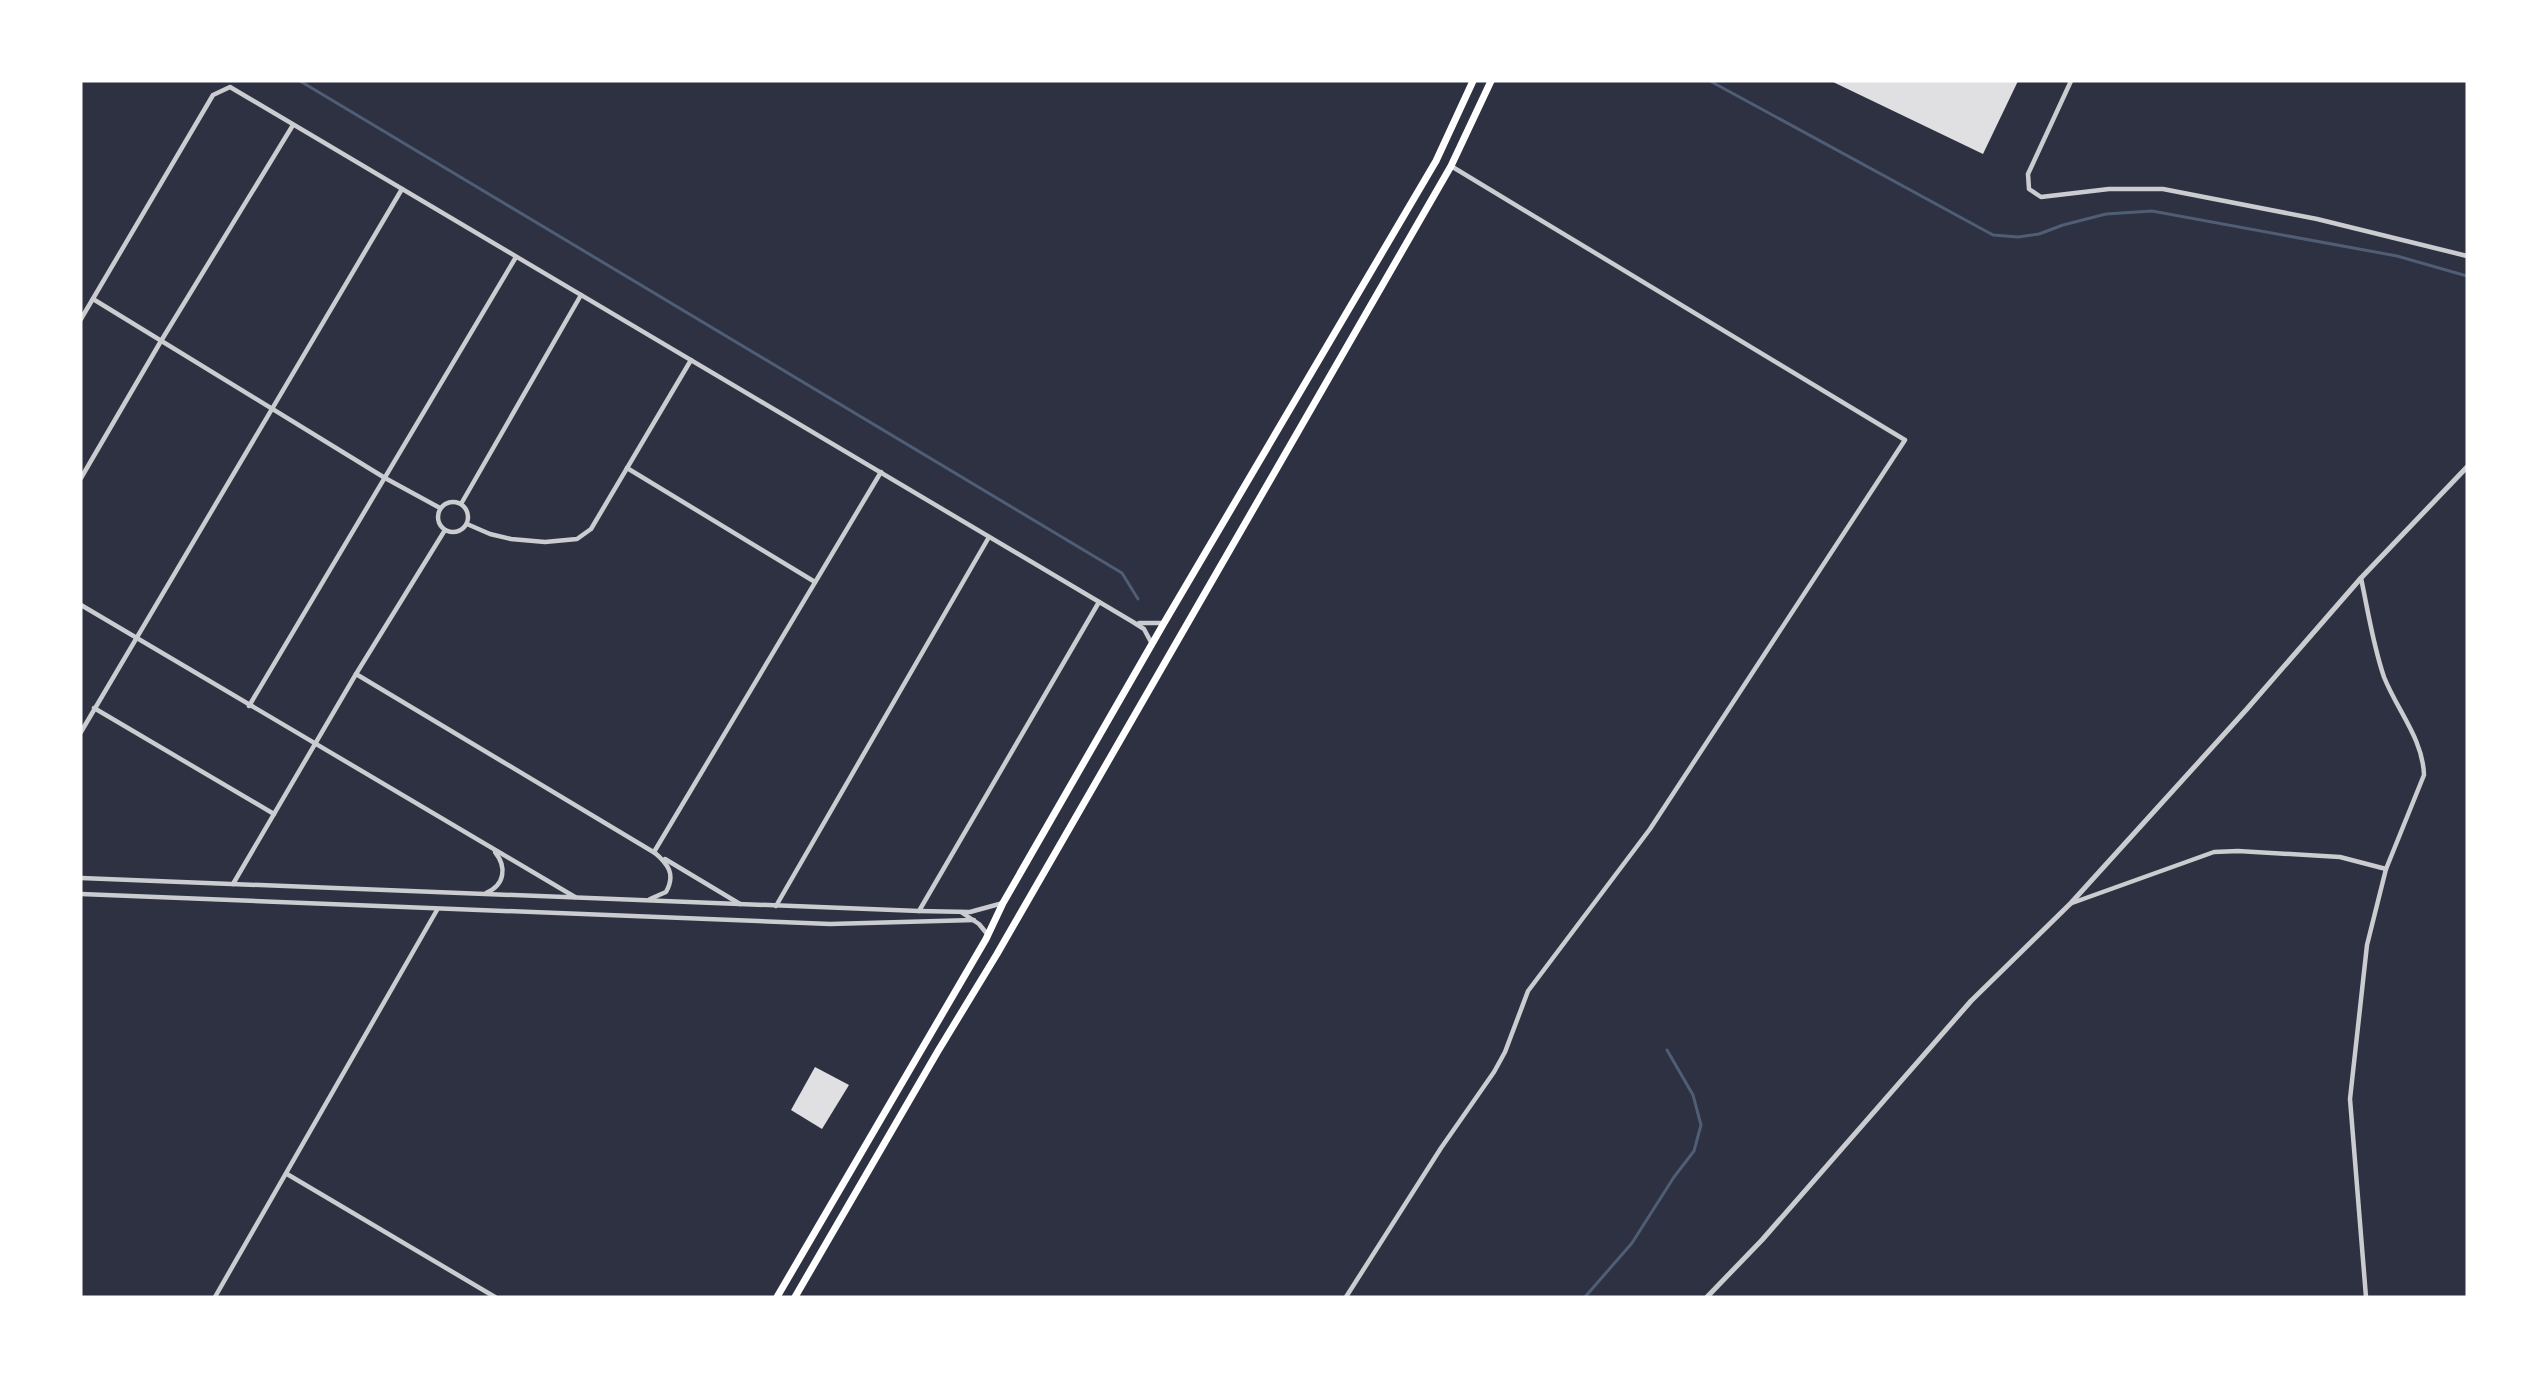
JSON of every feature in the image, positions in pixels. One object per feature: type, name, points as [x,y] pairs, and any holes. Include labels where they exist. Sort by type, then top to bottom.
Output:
[{"type":"main road","points":[[777,1297],[988,935],[1003,903],[1164,623],[1436,161],[1473,81]]},
{"type":"main road","points":[[795,1297],[997,954],[1450,166],[1491,81]]},
{"type":"street","points":[[2071,81],[2028,174],[2029,189],[2041,196],[2109,189],[2163,189],[2317,219],[2467,256]]},
{"type":"street","points":[[81,319],[213,95],[230,87],[1133,622],[1143,629],[1152,644]]},
{"type":"street","points":[[81,478],[161,341],[293,125]]},
{"type":"street","points":[[1346,1297],[1441,1148],[1494,1072],[1505,1052],[1528,991],[1650,830],[1905,440],[1450,166]]},
{"type":"street","points":[[81,732],[402,189]]},
{"type":"street","points":[[249,706],[516,257]]},
{"type":"street","points":[[461,504],[580,295]]},
{"type":"street","points":[[93,299],[385,478],[441,508]]},
{"type":"street","points":[[467,524],[511,540],[545,542],[577,539],[591,529],[691,360]]},
{"type":"street","points":[[1707,1297],[1762,1239],[1971,1001],[2071,903],[2246,710],[2361,578],[2467,467]]},
{"type":"street","points":[[627,468],[815,582]]},
{"type":"street","points":[[654,852],[881,472]]},
{"type":"street","points":[[452,501],[461,504],[468,515],[467,524],[460,531],[445,530],[441,527],[437,517],[441,508],[452,501]]},
{"type":"street","points":[[233,884],[356,674],[445,530]]},
{"type":"street","points":[[776,906],[989,537]]},
{"type":"street","points":[[2361,578],[2384,675],[2423,761],[2424,775],[2386,869],[2367,945],[2350,1099],[2366,1297]]},
{"type":"street","points":[[919,911],[1099,602]]},
{"type":"street","points":[[81,605],[576,898]]},
{"type":"street","points":[[1133,622],[1152,625],[1164,623]]},
{"type":"street","points":[[356,674],[741,904]]},
{"type":"street","points":[[94,708],[274,814]]},
{"type":"street","points":[[482,894],[497,887],[504,867],[491,848]]},
{"type":"street","points":[[2071,903],[2214,852],[2238,851],[2340,857],[2386,869]]},
{"type":"street","points":[[643,900],[659,896],[666,892],[670,885],[672,875],[668,865],[654,852]]},
{"type":"street","points":[[81,878],[919,911],[978,911],[1003,903]]},
{"type":"street","points":[[81,894],[830,924],[974,920]]},
{"type":"street","points":[[215,1297],[437,910]]},
{"type":"street","points":[[961,912],[974,920],[988,935]]},
{"type":"street","points":[[287,1174],[495,1297]]},
{"type":"building","points":[[1831,81],[2018,81],[1983,154]]},
{"type":"building","points":[[815,1067],[849,1085],[822,1129],[791,1110]]},
{"type":"waterway","points":[[300,81],[1122,573],[1138,599]]},
{"type":"waterway","points":[[1710,81],[1993,235],[2018,237],[2039,234],[2106,214],[2152,211],[2397,256],[2467,276]]},
{"type":"waterway","points":[[1585,1297],[1632,1243],[1674,1177],[1694,1151],[1701,1125],[1693,1095],[1667,1050]]}]
